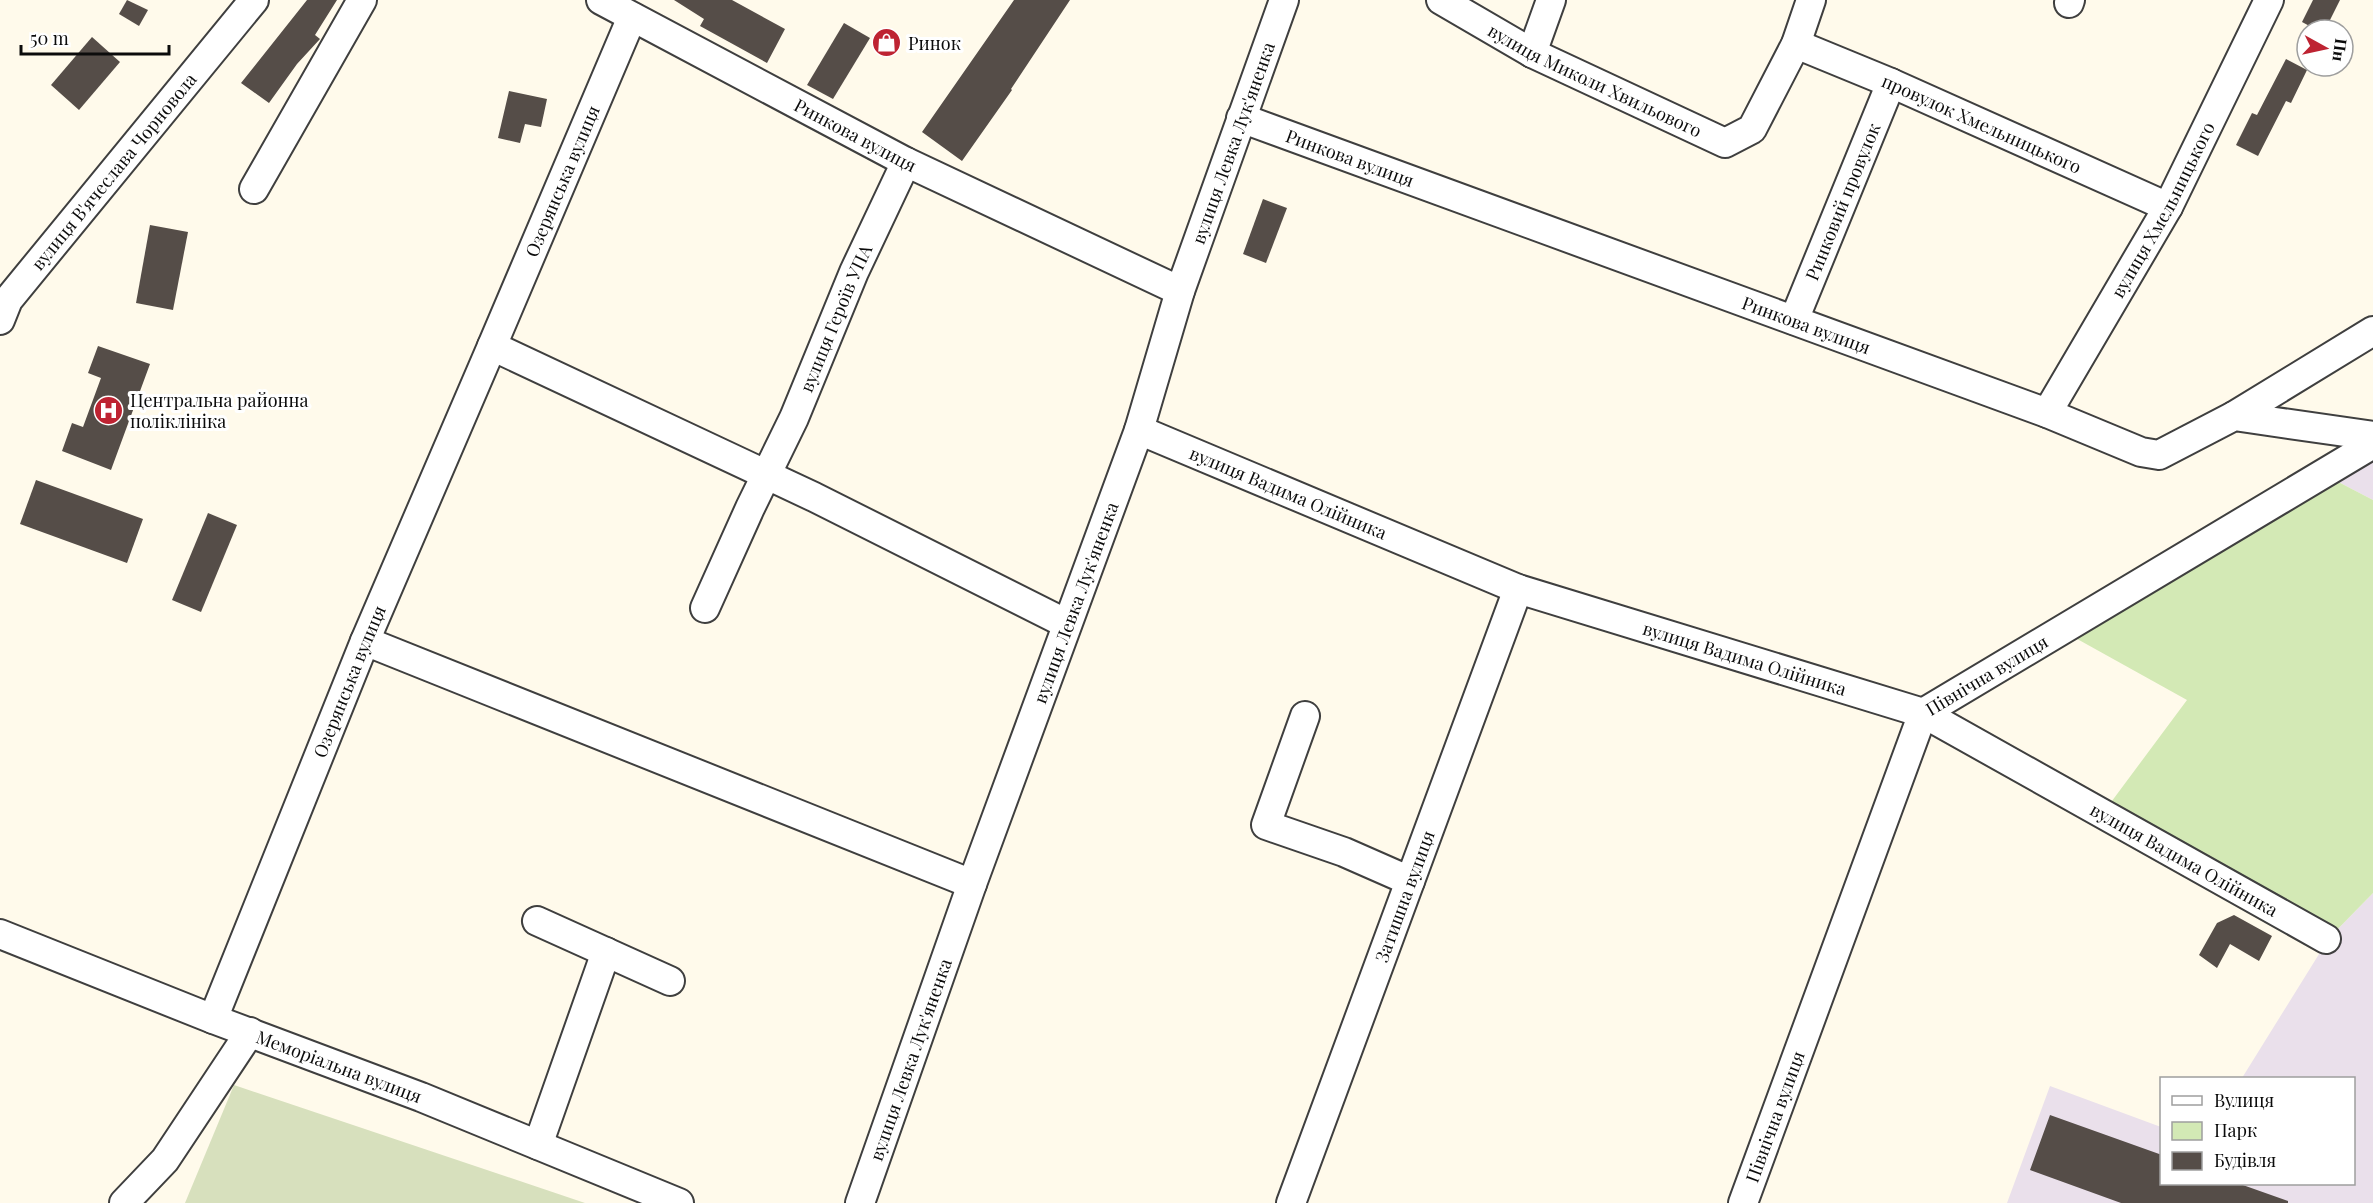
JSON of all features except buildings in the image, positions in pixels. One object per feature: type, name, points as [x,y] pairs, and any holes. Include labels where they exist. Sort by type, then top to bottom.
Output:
[{"type":"street","name":"вулиця В'ячеслава Чорновола","points":[[3,305],[254,0]]},
{"type":"street","points":[[254,189],[362,0]]},
{"type":"street","name":"Ринкова вулиця","points":[[601,0],[906,162],[1180,291]]},
{"type":"street","name":"вулиця Левка Лук'яненка","points":[[860,1203],[972,884],[1139,430],[1180,291],[1284,0]]},
{"type":"street","name":"вулиця Миколи Хвильового","points":[[1441,0],[1532,53],[1725,143],[1752,129],[1796,44]]},
{"type":"street","points":[[1532,53],[1551,0]]},
{"type":"street","points":[[1796,44],[1811,0]]},
{"type":"street","name":"вулиця Хмельницького","points":[[2048,413],[2168,207],[2269,0]]},
{"type":"street","name":"Озерянська вулиця","points":[[213,1018],[365,641],[632,17]]},
{"type":"street","name":"провулок Хмельницького","points":[[1796,44],[1891,82],[2168,207]]},
{"type":"street","name":"Ринковий провулок","points":[[1794,320],[1891,82]]},
{"type":"street","name":"Ринкова вулиця","points":[[1241,118],[2048,413],[2141,452],[2159,454],[2234,416],[2373,331]]},
{"type":"street","name":"вулиця Героїв УПА","points":[[705,608],[794,418],[854,272],[906,162]]},
{"type":"street","points":[[492,346],[766,475],[1066,624]]},
{"type":"street","points":[[2234,416],[2373,436]]},
{"type":"street","name":"вулиця Вадима Олійника","points":[[1139,430],[1518,588],[1923,713],[2326,939]]},
{"type":"street","name":"Північна вулиця","points":[[1743,1203],[1923,713],[2373,444]]},
{"type":"street","name":"Затишна вулиця","points":[[1291,1203],[1518,588]]},
{"type":"street","points":[[365,641],[972,884]]},
{"type":"street","points":[[1305,716],[1266,825],[1344,852],[1410,881]]},
{"type":"street","points":[[537,921],[670,981]]},
{"type":"street","name":"Меморіальна вулиця","points":[[0,934],[421,1097],[679,1203]]},
{"type":"street","points":[[538,1145],[606,952]]},
{"type":"street","points":[[124,1203],[165,1160],[250,1032]]},
{"type":"shaded area","points":[[2373,444],[2373,500],[2323,474]]},
{"type":"shaded area","points":[[2373,893],[2373,1203],[2007,1203],[2050,1086],[2160,1127],[2160,1185],[2355,1185],[2355,1077],[2243,1077],[2329,938]]},
{"type":"green space","points":[[2323,474],[2373,500],[2373,893],[2329,938],[2103,813],[2187,700],[2061,630]]},
{"type":"green space","points":[[234,1085],[585,1203],[185,1203]]},
{"type":"place","name":"Ринок","points":[[887,43]]},
{"type":"place","name":"Центральна районна поліклініка","points":[[109,410]]}]
